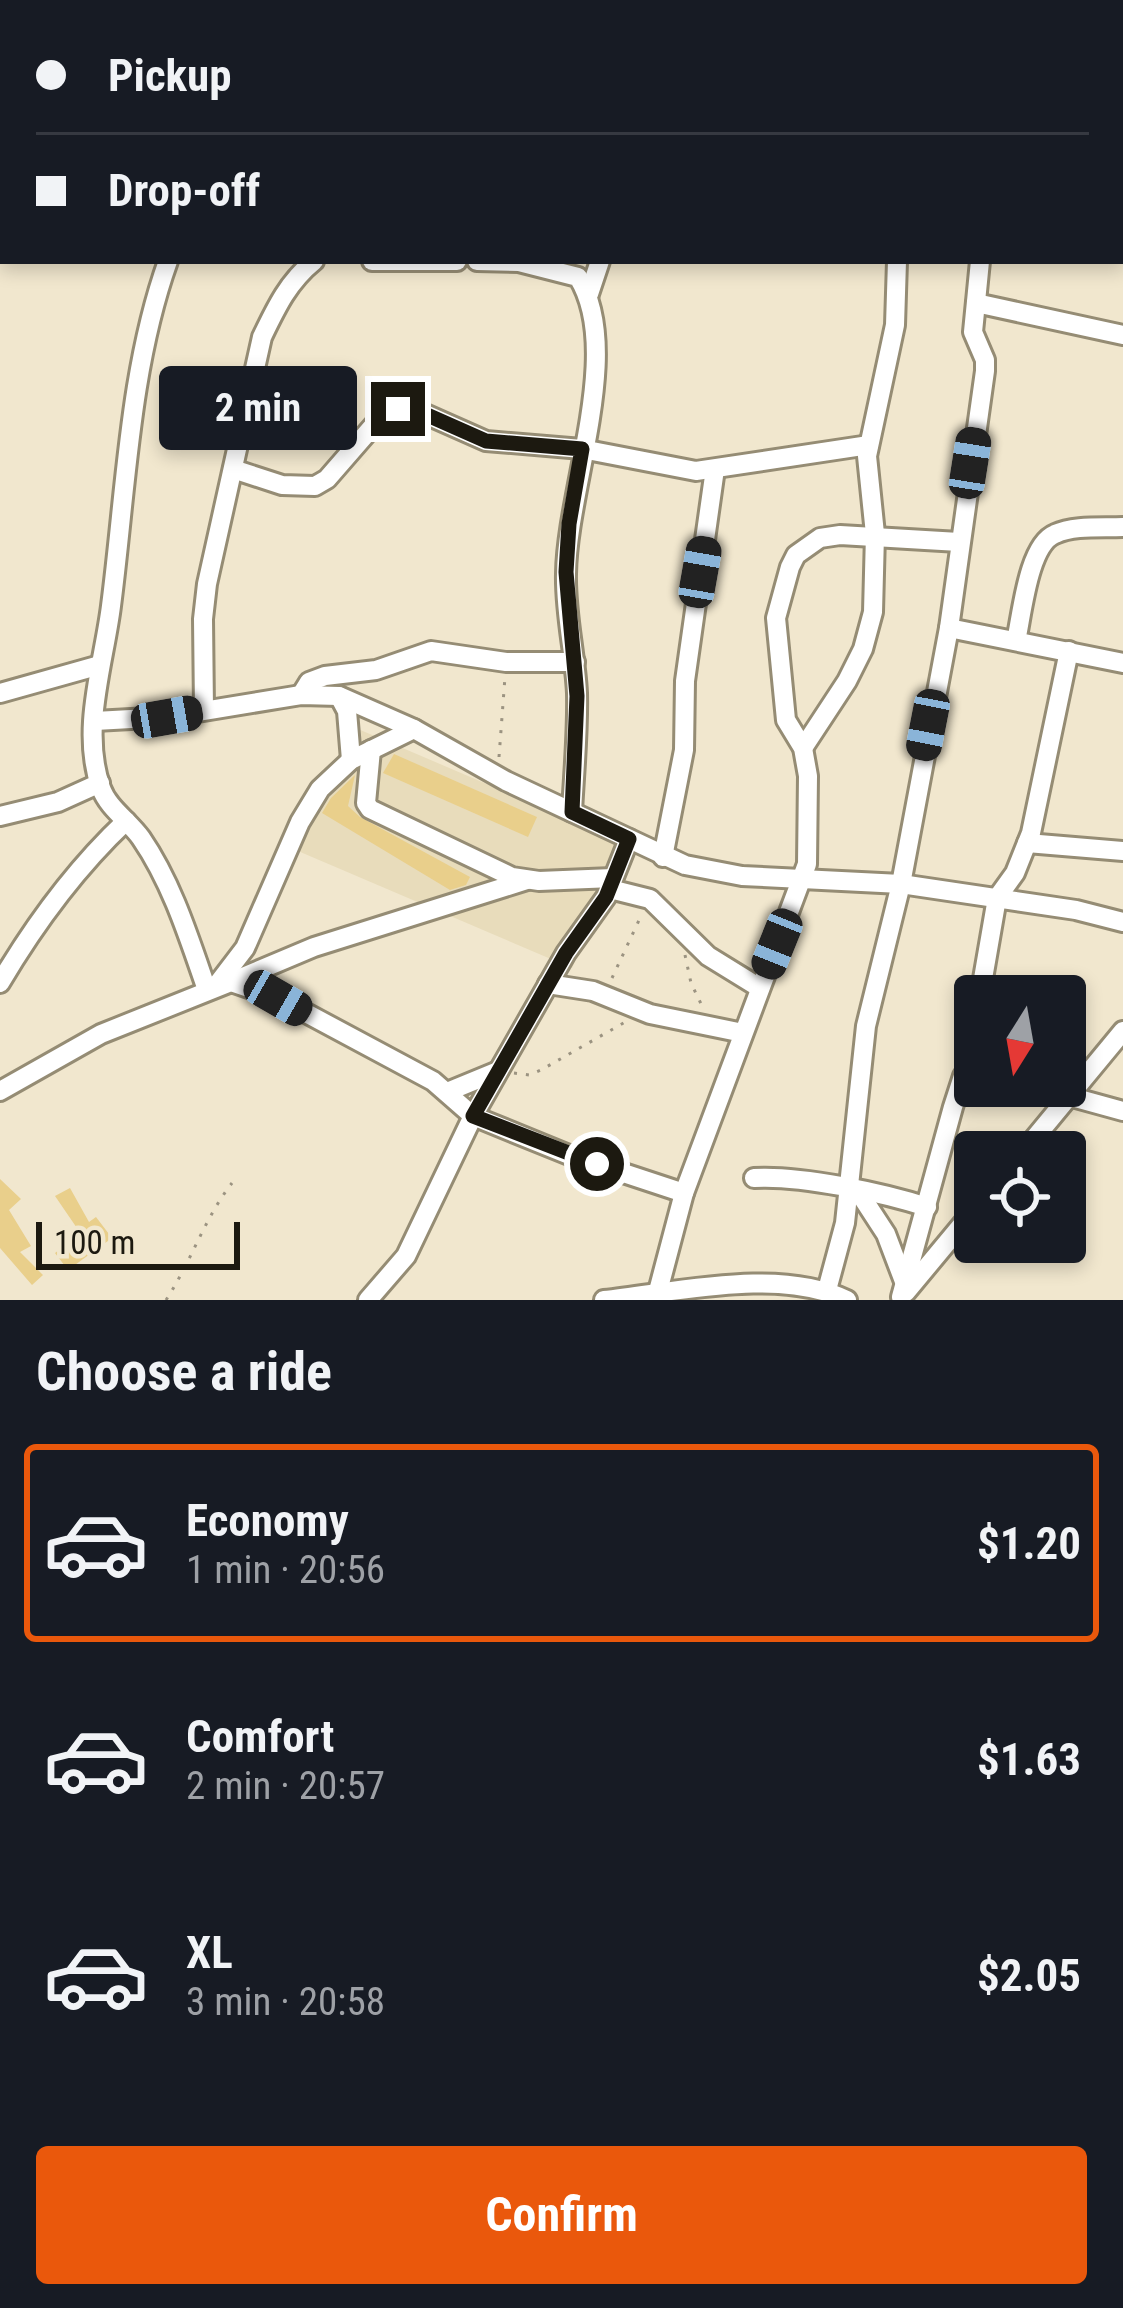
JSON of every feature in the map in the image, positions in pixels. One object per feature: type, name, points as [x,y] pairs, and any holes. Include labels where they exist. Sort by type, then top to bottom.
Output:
[{"type":"street","points":[[167,264],[148,332],[134,412],[95,721],[100,783],[109,802],[140,836],[218,986]]},
{"type":"street","points":[[204,710],[207,584],[262,338],[279,300],[310,264]]},
{"type":"street","points":[[513,264],[549,267],[578,277],[589,294]]},
{"type":"street","points":[[572,812],[574,662],[566,572],[569,524],[597,368],[589,294],[599,264]]},
{"type":"street","points":[[802,748],[847,681],[863,649],[873,612],[875,534],[866,473],[895,325],[897,264]]},
{"type":"street","points":[[827,1290],[853,1191],[866,1027],[901,884],[949,628],[985,371],[973,332],[980,264]]},
{"type":"street","points":[[976,303],[1123,335]]},
{"type":"street","points":[[233,469],[283,485],[315,486],[380,418],[398,409],[416,410],[486,441],[582,449],[671,468],[715,469],[869,445]]},
{"type":"street","points":[[663,857],[684,750],[689,644],[715,469]]},
{"type":"street","points":[[1016,641],[1034,560],[1046,539],[1057,532],[1123,527]]},
{"type":"street","points":[[657,1295],[684,1193],[808,853],[808,776],[802,748],[786,720],[781,685],[776,618],[781,590],[796,555],[820,538],[875,534],[959,542]]},
{"type":"street","points":[[949,628],[1123,663]]},
{"type":"street","points":[[301,695],[309,682],[325,676],[376,670],[431,651],[506,662],[574,662]]},
{"type":"street","points":[[984,975],[997,898],[1015,873],[1027,843],[1069,652]]},
{"type":"street","points":[[0,693],[100,664]]},
{"type":"street","points":[[95,721],[301,695],[339,696],[414,729],[498,777],[663,857],[703,870],[901,884],[1123,922]]},
{"type":"street","points":[[339,696],[347,711],[351,760]]},
{"type":"street","points":[[218,986],[245,948],[300,821],[320,789],[351,760],[414,729]]},
{"type":"street","points":[[371,750],[366,803],[370,809],[495,871],[527,880],[612,884],[651,900],[708,956],[760,988]]},
{"type":"street","points":[[0,816],[58,802],[100,783]]},
{"type":"street","points":[[0,983],[57,895],[126,820]]},
{"type":"street","points":[[368,1300],[406,1256],[473,1116],[612,884],[629,839]]},
{"type":"street","points":[[1027,843],[1123,851]]},
{"type":"street","points":[[0,1090],[100,1034],[314,947],[527,880]]},
{"type":"street","points":[[548,984],[603,996],[652,1015],[743,1033]]},
{"type":"street","points":[[218,986],[278,998],[447,1091],[473,1116],[569,1155],[684,1193]]},
{"type":"street","points":[[1086,1076],[1123,1031]]},
{"type":"street","points":[[447,1091],[499,1070]]},
{"type":"street","points":[[1086,1101],[1123,1111]]},
{"type":"street","points":[[902,1294],[954,1106]]},
{"type":"street","points":[[1041,1131],[1061,1107]]},
{"type":"street","points":[[754,1178],[786,1178],[927,1207]]},
{"type":"street","points":[[853,1191],[886,1234],[902,1294]]},
{"type":"street","points":[[902,1294],[954,1233]]},
{"type":"street","points":[[604,1300],[767,1283],[827,1290],[848,1300]]},
{"type":"path","points":[[498,777],[506,662]]},
{"type":"path","points":[[603,996],[651,900]]},
{"type":"path","points":[[685,934],[687,973],[710,1026]]},
{"type":"path","points":[[499,1070],[534,1073],[626,1022],[652,1015]]},
{"type":"path","points":[[166,1300],[212,1211],[232,1183]]},
{"type":"shaded area","points":[[351,726],[625,843],[572,968],[298,851]]},
{"type":"building","points":[[394,754],[537,817],[528,837],[383,773]]},
{"type":"building","points":[[355,775],[348,806],[470,877],[466,885],[450,890],[322,813]]},
{"type":"building","points":[[0,1179],[21,1199],[9,1210],[31,1246],[20,1252],[43,1275],[32,1285],[0,1248]]},
{"type":"building","points":[[70,1188],[89,1222],[96,1217],[112,1238],[68,1270],[55,1253],[81,1234],[55,1196]]},
{"type":"route","points":[[398,409],[416,410],[486,441],[582,449],[566,572],[577,696],[572,812],[629,839],[606,897],[566,953],[473,1116],[597,1164]]}]
